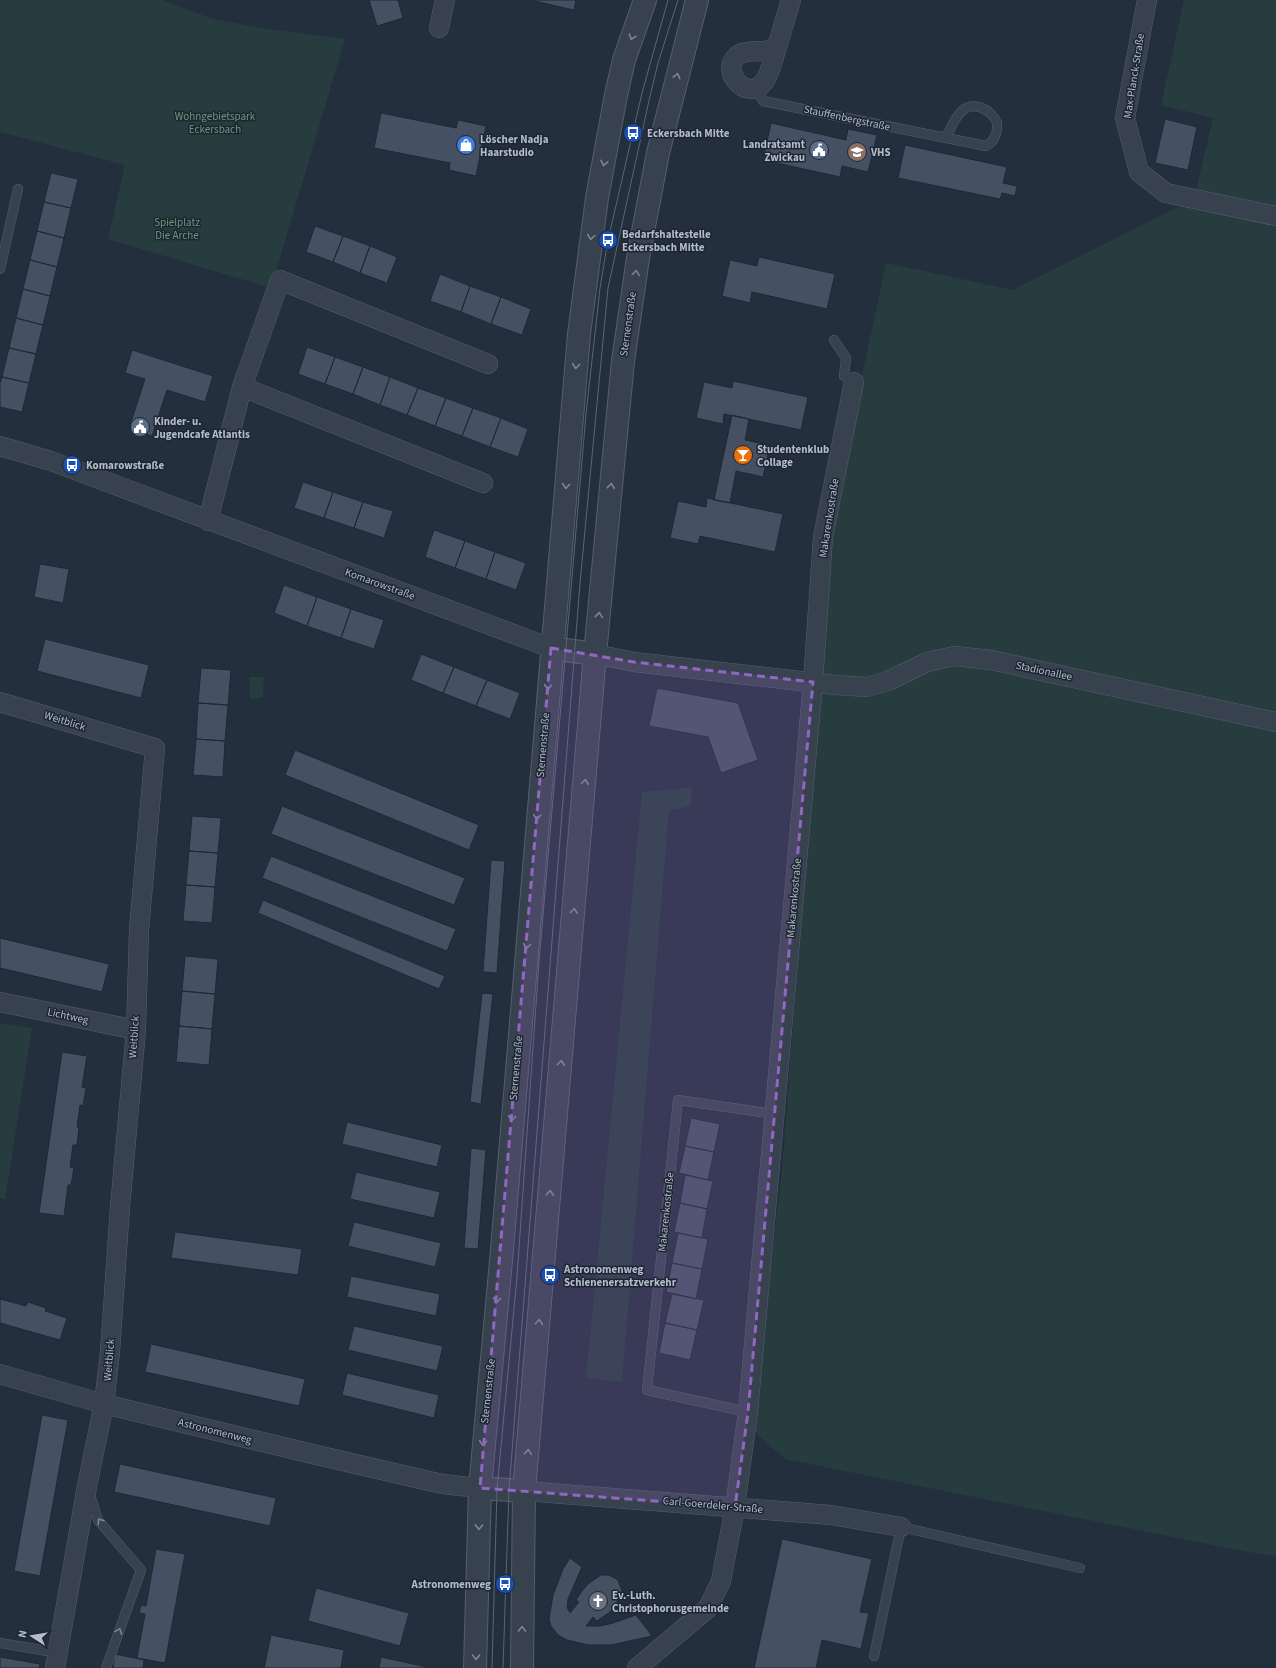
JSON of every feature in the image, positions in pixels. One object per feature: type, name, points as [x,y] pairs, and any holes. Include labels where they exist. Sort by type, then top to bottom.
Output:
[{"type":"street","points":[[439,28],[445,0]]},
{"type":"street","name":"Sternenstraße","points":[[475,1668],[480,1488],[501,1261],[578,334],[597,198],[616,95],[624,60],[645,0]]},
{"type":"street","name":"Sternenstraße","points":[[522,1668],[524,1490],[595,654],[623,361],[638,258],[658,153],[697,0]]},
{"type":"street","points":[[776,47],[764,51],[745,52],[734,59],[731,72],[733,79],[743,87],[750,89],[761,85],[767,77],[792,0]]},
{"type":"street","name":"Max-Planck-Straße","points":[[1147,0],[1125,118],[1139,172],[1166,193],[1276,216]]},
{"type":"street","points":[[208,521],[242,387],[280,280],[488,364]]},
{"type":"street","name":"Makarenkostraße","points":[[637,1668],[708,1608],[721,1581],[735,1507],[748,1412],[813,682],[824,537],[854,382]]},
{"type":"street","points":[[242,387],[483,483]]},
{"type":"street","name":"Komarowstraße","points":[[0,446],[51,461],[208,521],[551,648]]},
{"type":"street","points":[[551,648],[595,654],[634,662],[813,682]]},
{"type":"street","name":"Stadionallee","points":[[813,682],[867,686],[888,681],[927,662],[955,656],[992,660],[1276,722]]},
{"type":"street","name":"Weitblick","points":[[0,702],[155,748],[139,930],[136,1030],[120,1207],[110,1352],[104,1404],[87,1486],[57,1660]]},
{"type":"street","name":"Lichtweg","points":[[0,1002],[136,1030]]},
{"type":"street","name":"Astronomenweg","points":[[0,1374],[104,1404],[442,1484],[480,1488]]},
{"type":"street","points":[[480,1488],[524,1490]]},
{"type":"street","name":"Carl-Goerdeler-Straße","points":[[524,1490],[831,1515],[901,1527]]},
{"type":"lane","name":"Stauffenbergstraße","points":[[756,88],[763,101],[986,146],[991,143],[995,136],[998,123],[991,112],[984,108],[972,106],[961,112],[946,137]]},
{"type":"lane","points":[[0,269],[18,189]]},
{"type":"lane","name":"Makarenkostraße","points":[[834,340],[846,358],[844,376],[854,382]]},
{"type":"lane","name":"Makarenkostraße","points":[[748,1412],[647,1390],[678,1100],[774,1114]]},
{"type":"lane","name":"Weitblick","points":[[87,1486],[98,1520],[141,1570],[106,1668]]},
{"type":"lane","points":[[874,1656],[901,1527],[1080,1568]]},
{"type":"lane","points":[[0,1643],[57,1660]]},
{"type":"highlighted area","points":[[551,648],[634,662],[813,682],[748,1412],[735,1507],[480,1488]]},
{"type":"green space","name":"Wohngebietspark Eckersbach","points":[[0,0],[162,0],[213,19],[268,29],[345,39],[271,288],[108,239],[125,165],[0,132]]},
{"type":"green space","points":[[1184,0],[1276,0],[1276,1556],[1248,1552],[785,1459],[752,1430],[782,1170],[832,517],[886,263],[1013,290],[1194,199],[1213,118],[1161,105]]},
{"type":"green space","points":[[249,677],[264,677],[263,697],[250,699]]},
{"type":"green space","points":[[693,787],[690,806],[669,811],[622,1382],[586,1378],[642,792]]},
{"type":"green space","points":[[0,1023],[32,1028],[5,1199],[0,1198]]},
{"type":"building","points":[[369,0],[398,0],[403,18],[377,26]]},
{"type":"building","points":[[530,0],[576,0],[574,10]]},
{"type":"building","points":[[381,113],[456,128],[458,120],[486,126],[476,176],[449,170],[450,163],[374,148]]},
{"type":"building","points":[[1165,119],[1197,127],[1188,170],[1155,163]]},
{"type":"building","name":"Landratsamt Zwickau","points":[[771,123],[846,140],[848,129],[877,135],[868,172],[842,166],[840,177],[763,160]]},
{"type":"building","points":[[905,145],[1007,167],[1003,183],[1017,186],[1015,196],[1002,193],[1000,199],[898,178]]},
{"type":"building","points":[[51,173],[78,179],[71,208],[44,202]]},
{"type":"building","points":[[44,202],[71,208],[64,238],[37,231]]},
{"type":"building","points":[[315,226],[343,236],[333,262],[306,252]]},
{"type":"building","points":[[37,231],[64,238],[57,267],[30,260]]},
{"type":"building","points":[[343,236],[370,246],[360,273],[333,262]]},
{"type":"building","points":[[370,246],[397,257],[387,283],[360,273]]},
{"type":"building","points":[[759,257],[835,274],[827,309],[752,292],[750,303],[722,296],[730,260],[757,266]]},
{"type":"building","points":[[30,260],[57,267],[50,296],[23,289]]},
{"type":"building","points":[[440,274],[470,286],[461,312],[430,301]]},
{"type":"building","points":[[470,286],[501,297],[491,324],[461,312]]},
{"type":"building","points":[[23,289],[50,296],[43,325],[16,318]]},
{"type":"building","points":[[501,297],[531,309],[522,335],[491,324]]},
{"type":"building","points":[[16,318],[43,325],[36,354],[9,348]]},
{"type":"building","points":[[307,347],[335,357],[325,384],[298,374]]},
{"type":"building","points":[[9,348],[36,354],[29,383],[2,377]]},
{"type":"building","points":[[132,350],[213,376],[205,402],[167,390],[152,436],[129,428],[145,379],[125,373]]},
{"type":"building","points":[[335,357],[363,367],[353,394],[325,384]]},
{"type":"building","points":[[363,367],[390,377],[380,405],[353,394]]},
{"type":"building","points":[[2,377],[29,383],[22,412],[0,407],[0,383]]},
{"type":"building","points":[[390,377],[418,388],[407,415],[380,405]]},
{"type":"building","points":[[733,381],[808,397],[801,430],[724,414],[723,424],[696,418],[704,382],[732,388]]},
{"type":"building","points":[[418,388],[446,398],[435,426],[407,415]]},
{"type":"building","points":[[446,398],[473,408],[462,436],[435,426]]},
{"type":"building","points":[[473,408],[501,418],[490,447],[462,436]]},
{"type":"building","points":[[732,415],[749,419],[745,440],[770,445],[763,477],[736,471],[730,503],[714,500]]},
{"type":"building","points":[[501,418],[528,429],[518,457],[490,447]]},
{"type":"building","points":[[303,482],[333,492],[324,518],[294,508]]},
{"type":"building","points":[[333,492],[363,502],[354,528],[324,518]]},
{"type":"building","points":[[707,498],[783,514],[775,552],[700,536],[698,544],[670,538],[678,501],[706,507]]},
{"type":"building","points":[[363,502],[393,511],[384,538],[354,528]]},
{"type":"building","points":[[434,530],[465,541],[455,568],[425,557]]},
{"type":"building","points":[[465,541],[495,552],[486,579],[455,568]]},
{"type":"building","points":[[495,552],[526,563],[516,590],[486,579]]},
{"type":"building","points":[[40,564],[69,569],[63,603],[34,597]]},
{"type":"building","points":[[284,585],[317,597],[307,626],[274,613]]},
{"type":"building","points":[[317,597],[351,609],[341,638],[307,626]]},
{"type":"building","points":[[351,609],[384,620],[374,649],[341,638]]},
{"type":"building","points":[[45,639],[149,665],[141,698],[37,671]]},
{"type":"building","points":[[421,654],[454,667],[443,693],[411,680]]},
{"type":"building","points":[[454,667],[487,680],[476,706],[443,693]]},
{"type":"building","points":[[201,668],[231,670],[228,705],[198,703]]},
{"type":"building","points":[[487,680],[520,693],[510,719],[476,706]]},
{"type":"building","points":[[657,688],[738,703],[758,760],[721,773],[708,737],[649,726]]},
{"type":"building","points":[[198,703],[228,705],[225,741],[196,739]]},
{"type":"building","points":[[196,739],[225,741],[223,777],[193,775]]},
{"type":"building","points":[[295,750],[479,825],[469,850],[285,775]]},
{"type":"building","points":[[282,806],[465,878],[454,905],[271,834]]},
{"type":"building","points":[[192,816],[221,818],[218,853],[189,851]]},
{"type":"building","points":[[189,851],[218,853],[215,887],[186,885]]},
{"type":"building","points":[[271,856],[456,929],[447,951],[262,878]]},
{"type":"building","points":[[491,860],[505,861],[497,973],[483,972]]},
{"type":"building","points":[[186,885],[215,887],[212,923],[183,921]]},
{"type":"building","points":[[263,900],[445,976],[439,989],[258,913]]},
{"type":"building","points":[[0,938],[109,964],[102,992],[0,968]]},
{"type":"building","points":[[185,956],[218,959],[215,994],[182,991]]},
{"type":"building","points":[[182,991],[215,994],[212,1029],[179,1026]]},
{"type":"building","points":[[482,993],[493,994],[481,1104],[470,1102]]},
{"type":"building","points":[[179,1026],[212,1029],[209,1065],[176,1062]]},
{"type":"building","points":[[62,1052],[87,1056],[82,1087],[86,1088],[83,1106],[80,1105],[77,1127],[79,1127],[77,1145],[73,1145],[70,1167],[74,1168],[71,1185],[68,1185],[64,1216],[39,1213]]},
{"type":"building","points":[[691,1118],[720,1124],[714,1152],[685,1146]]},
{"type":"building","points":[[347,1122],[442,1145],[437,1167],[342,1144]]},
{"type":"building","points":[[685,1146],[714,1152],[708,1180],[679,1173]]},
{"type":"building","points":[[471,1148],[486,1150],[478,1249],[464,1248]]},
{"type":"building","points":[[356,1172],[440,1192],[434,1218],[350,1199]]},
{"type":"building","points":[[685,1175],[713,1181],[707,1209],[680,1203]]},
{"type":"building","points":[[680,1203],[707,1209],[702,1238],[674,1232]]},
{"type":"building","points":[[354,1222],[441,1243],[435,1267],[348,1246]]},
{"type":"building","points":[[175,1232],[302,1249],[298,1275],[171,1258]]},
{"type":"building","points":[[678,1233],[708,1239],[702,1269],[672,1263]]},
{"type":"building","points":[[672,1263],[702,1269],[696,1299],[666,1292]]},
{"type":"building","points":[[351,1276],[440,1294],[436,1316],[347,1297]]},
{"type":"building","points":[[672,1294],[704,1300],[697,1330],[665,1323]]},
{"type":"building","points":[[0,1299],[26,1306],[28,1302],[46,1308],[45,1311],[67,1318],[60,1340],[0,1323]]},
{"type":"building","points":[[665,1323],[697,1330],[690,1360],[659,1353]]},
{"type":"building","points":[[354,1326],[443,1346],[437,1371],[348,1350]]},
{"type":"building","points":[[151,1344],[305,1379],[299,1406],[145,1372]]},
{"type":"building","points":[[347,1373],[439,1395],[434,1418],[342,1395]]},
{"type":"building","points":[[42,1415],[68,1420],[40,1576],[14,1571]]},
{"type":"building","points":[[120,1464],[276,1498],[270,1526],[114,1492]]},
{"type":"building","points":[[782,1539],[872,1559],[860,1612],[869,1613],[861,1649],[822,1640],[816,1668],[754,1668]]},
{"type":"building","points":[[156,1549],[185,1554],[165,1663],[137,1658],[145,1614],[139,1613],[141,1605],[146,1606]]},
{"type":"building","name":"Ev.-Luth. Christophorusgemeinde","points":[[570,1558],[582,1567],[568,1599],[567,1607],[570,1613],[579,1602],[576,1600],[588,1584],[601,1575],[609,1575],[618,1580],[622,1591],[616,1604],[610,1612],[597,1621],[593,1617],[586,1626],[600,1626],[636,1615],[652,1636],[611,1645],[588,1645],[567,1640],[558,1635],[551,1626],[549,1619],[553,1595],[563,1569]]},
{"type":"building","points":[[316,1588],[409,1613],[400,1646],[308,1621]]},
{"type":"building","points":[[271,1635],[344,1650],[341,1668],[264,1668]]},
{"type":"building","points":[[115,1654],[144,1660],[143,1668],[113,1668]]},
{"type":"building","points":[[0,1657],[40,1664],[39,1668],[0,1668]]},
{"type":"building","points":[[381,1657],[431,1668],[379,1668]]},
{"type":"tram line","points":[[492,1668],[497,1489],[517,1277],[539,962],[586,414],[600,288],[608,240],[642,93],[668,0]]},
{"type":"tram line","points":[[503,1668],[509,1490],[580,583],[608,288],[658,63],[678,0]]},
{"type":"place","name":"Eckersbach Mitte","points":[[633,133]]},
{"type":"place","name":"Löscher Nadja Haarstudio","points":[[466,145]]},
{"type":"place","name":"Landratsamt Zwickau","points":[[819,150]]},
{"type":"place","name":"VHS","points":[[857,152]]},
{"type":"place","name":"Bedarfshaltestelle Eckersbach Mitte","points":[[608,240]]},
{"type":"place","name":"Kinder- u. Jugendcafe Atlantis","points":[[140,427]]},
{"type":"place","name":"Studentenklub Collage","points":[[743,455]]},
{"type":"place","name":"Komarowstraße","points":[[72,465]]},
{"type":"place","name":"Astronomenweg Schienenersatzverkehr","points":[[550,1275]]},
{"type":"place","name":"Astronomenweg","points":[[505,1584]]},
{"type":"place","name":"Ev.-Luth. Christophorusgemeinde","points":[[598,1601]]},
{"type":"park label","name":"Spielplatz Die Arche","points":[[177,228]]}]
